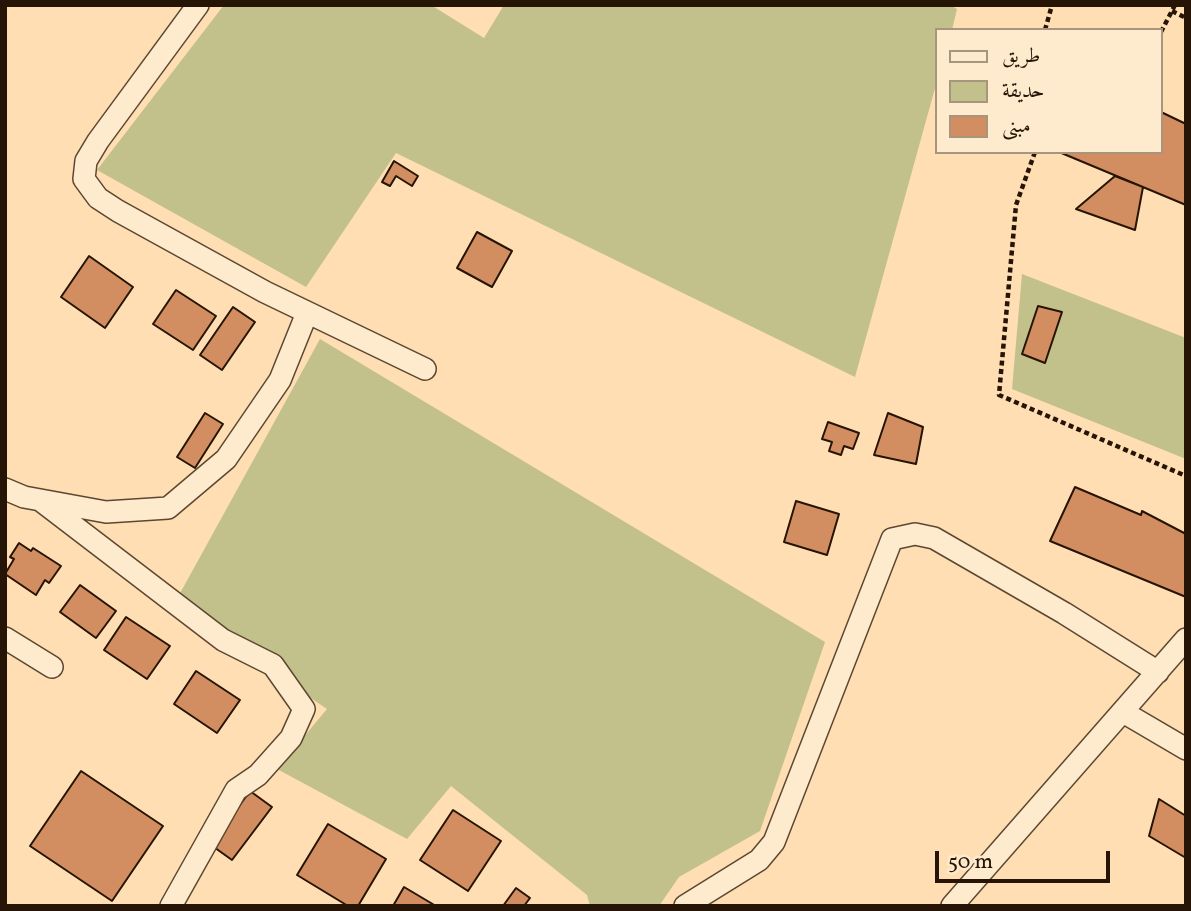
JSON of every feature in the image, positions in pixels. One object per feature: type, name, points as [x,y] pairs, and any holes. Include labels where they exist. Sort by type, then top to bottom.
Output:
[{"type":"street","points":[[198,5],[98,141],[86,161],[84,179],[98,198],[118,211],[307,313],[425,369]]},
{"type":"street","points":[[5,489],[40,500],[106,512],[168,508],[226,459],[280,380],[307,313]]},
{"type":"street","points":[[40,500],[223,640],[273,665],[304,709],[291,738],[258,775],[236,790],[171,906]]},
{"type":"street","points":[[685,906],[759,860],[774,842],[892,540],[915,534],[934,538],[1064,613],[1158,672]]},
{"type":"street","points":[[5,638],[52,667]]},
{"type":"street","points":[[952,906],[1186,639]]},
{"type":"street","points":[[1123,712],[1186,749]]},
{"type":"path","points":[[1046,28],[1052,5]]},
{"type":"path","points":[[1163,28],[1173,8],[1186,18]]},
{"type":"path","points":[[1034,154],[1016,205],[999,396],[1186,476]]},
{"type":"green space","points":[[224,5],[431,5],[484,38],[504,5],[950,5],[957,9],[952,28],[936,28],[936,85],[855,377],[396,153],[306,287],[97,170]]},
{"type":"green space","points":[[1022,274],[1186,338],[1186,459],[1012,389]]},
{"type":"green space","points":[[320,339],[825,642],[760,831],[679,877],[659,906],[590,906],[587,895],[451,786],[407,839],[277,769],[327,709],[173,606]]},
{"type":"building","points":[[1163,113],[1186,124],[1186,205],[1064,154],[1163,154]]},
{"type":"building","points":[[394,161],[418,176],[412,186],[396,176],[390,186],[382,182]]},
{"type":"building","points":[[1115,176],[1143,187],[1135,230],[1076,209]]},
{"type":"building","points":[[477,232],[512,251],[492,287],[457,268]]},
{"type":"building","points":[[89,256],[133,287],[105,328],[61,297]]},
{"type":"building","points":[[176,290],[216,316],[193,350],[153,324]]},
{"type":"building","points":[[1038,306],[1062,312],[1045,363],[1022,354]]},
{"type":"building","points":[[233,307],[255,322],[222,370],[200,355]]},
{"type":"building","points":[[205,413],[223,424],[195,468],[177,457]]},
{"type":"building","points":[[888,413],[923,427],[916,464],[874,455]]},
{"type":"building","points":[[828,422],[859,433],[853,449],[844,446],[841,455],[829,451],[832,442],[822,439]]},
{"type":"building","points":[[1075,487],[1141,515],[1142,511],[1186,534],[1186,597],[1050,541]]},
{"type":"building","points":[[796,501],[839,514],[827,555],[784,542]]},
{"type":"building","points":[[19,543],[31,551],[33,548],[61,566],[49,583],[45,580],[36,595],[5,574],[14,559],[10,557]]},
{"type":"building","points":[[80,585],[116,611],[96,638],[60,612]]},
{"type":"building","points":[[126,617],[170,646],[147,679],[104,650]]},
{"type":"building","points":[[196,671],[240,700],[217,733],[174,704]]},
{"type":"building","points":[[81,771],[163,826],[112,901],[30,846]]},
{"type":"building","points":[[250,791],[272,807],[232,860],[211,845]]},
{"type":"building","points":[[1159,799],[1186,816],[1186,858],[1149,836]]},
{"type":"building","points":[[453,810],[501,841],[468,891],[420,860]]},
{"type":"building","points":[[328,824],[386,859],[358,906],[348,906],[297,875]]},
{"type":"building","points":[[404,887],[436,906],[393,906]]},
{"type":"building","points":[[516,888],[530,898],[524,906],[503,906]]}]
